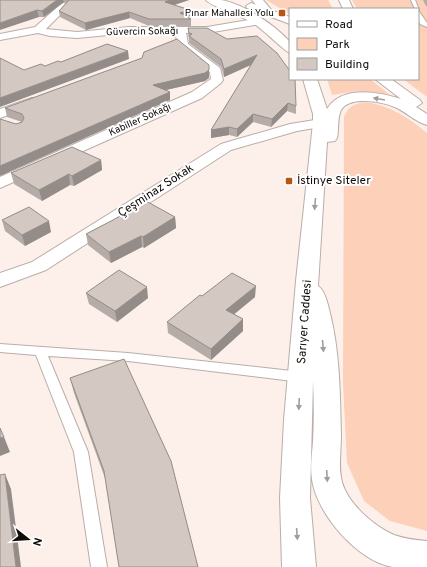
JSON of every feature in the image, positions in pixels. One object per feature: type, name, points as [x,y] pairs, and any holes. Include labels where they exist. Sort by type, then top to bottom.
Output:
[{"type":"main road","points":[[211,0],[247,6]]},
{"type":"main road","points":[[231,0],[247,6],[263,16],[289,48]]},
{"type":"main road","points":[[257,0],[263,16]]},
{"type":"main road","points":[[263,16],[289,21]]},
{"type":"main road","name":"Sarıyer Caddesi","points":[[299,567],[295,498],[300,377],[307,281],[320,151],[321,123],[321,114],[312,80]]},
{"type":"main road","points":[[383,80],[427,112]]},
{"type":"main road","points":[[320,151],[328,140],[332,128],[335,108],[341,102],[351,98],[374,98],[396,103],[427,120]]},
{"type":"main road","points":[[307,281],[315,298],[321,324],[326,389],[326,480],[334,500],[351,522],[374,542],[402,554],[427,558]]},
{"type":"street","points":[[38,30],[58,2]]},
{"type":"street","name":"Güvercin Sokağı","points":[[0,37],[38,30],[50,33],[77,34],[129,30],[180,31],[231,27],[263,16]]},
{"type":"street","name":"Kabiller Sokağı","points":[[0,183],[197,95],[217,80],[216,71],[183,45],[180,31]]},
{"type":"street","points":[[0,114],[44,97]]},
{"type":"street","name":"Çeşminaz Sokak","points":[[0,280],[39,266],[226,147],[295,126],[321,123]]},
{"type":"lane","points":[[419,14],[423,24],[427,25]]},
{"type":"lane","points":[[0,348],[128,358],[300,377]]},
{"type":"lane","points":[[40,351],[81,452],[99,567]]},
{"type":"green space","points":[[266,0],[328,0],[332,8],[289,8],[289,13]]},
{"type":"green space","points":[[352,0],[427,0],[427,97],[404,80],[419,80],[419,8],[356,8]]},
{"type":"green space","points":[[327,80],[371,80],[390,95],[357,91],[332,95]]},
{"type":"green space","points":[[366,102],[391,109],[413,122],[427,133],[427,531],[390,521],[364,501],[347,463],[343,383],[344,117],[352,106]]},
{"type":"building","points":[[0,0],[57,0],[42,11],[37,10],[0,23]]},
{"type":"building","points":[[69,0],[170,0],[165,2],[190,10],[180,13],[191,19],[149,19],[129,12],[85,23],[59,11]]},
{"type":"building","points":[[188,28],[207,28],[227,39],[257,36],[277,53],[289,70],[289,80],[295,80],[296,106],[288,103],[272,119],[253,114],[237,129],[229,127],[211,130],[257,55],[224,69],[221,59],[189,36],[192,34],[189,33]]},
{"type":"building","points":[[177,39],[209,65],[209,70],[205,73],[153,85],[170,92],[0,166],[0,119],[16,124],[22,122],[24,118],[22,114],[5,108],[142,58],[144,52]]},
{"type":"building","points":[[107,44],[128,51],[0,98],[0,58],[24,70],[41,64],[45,66],[58,61],[61,62]]},
{"type":"building","points":[[72,147],[101,160],[72,176],[69,174],[39,190],[11,173]]},
{"type":"building","points":[[146,201],[175,217],[143,237],[141,236],[109,252],[86,234],[113,220]]},
{"type":"building","points":[[29,207],[49,221],[22,235],[2,220]]},
{"type":"building","points":[[119,270],[147,287],[115,311],[86,293]]},
{"type":"building","points":[[232,273],[256,286],[226,310],[243,319],[211,349],[167,322],[200,295],[202,296]]},
{"type":"building","points":[[124,359],[171,461],[198,567],[119,567],[104,471],[70,378]]},
{"type":"building","points":[[0,428],[4,437],[0,438]]},
{"type":"building","points":[[5,474],[16,567],[0,567],[0,475]]},
{"type":"place","name":"Pınar Mahallesi Yolu","points":[[282,13]]},
{"type":"place","name":"İstinye Siteler","points":[[289,181]]}]
